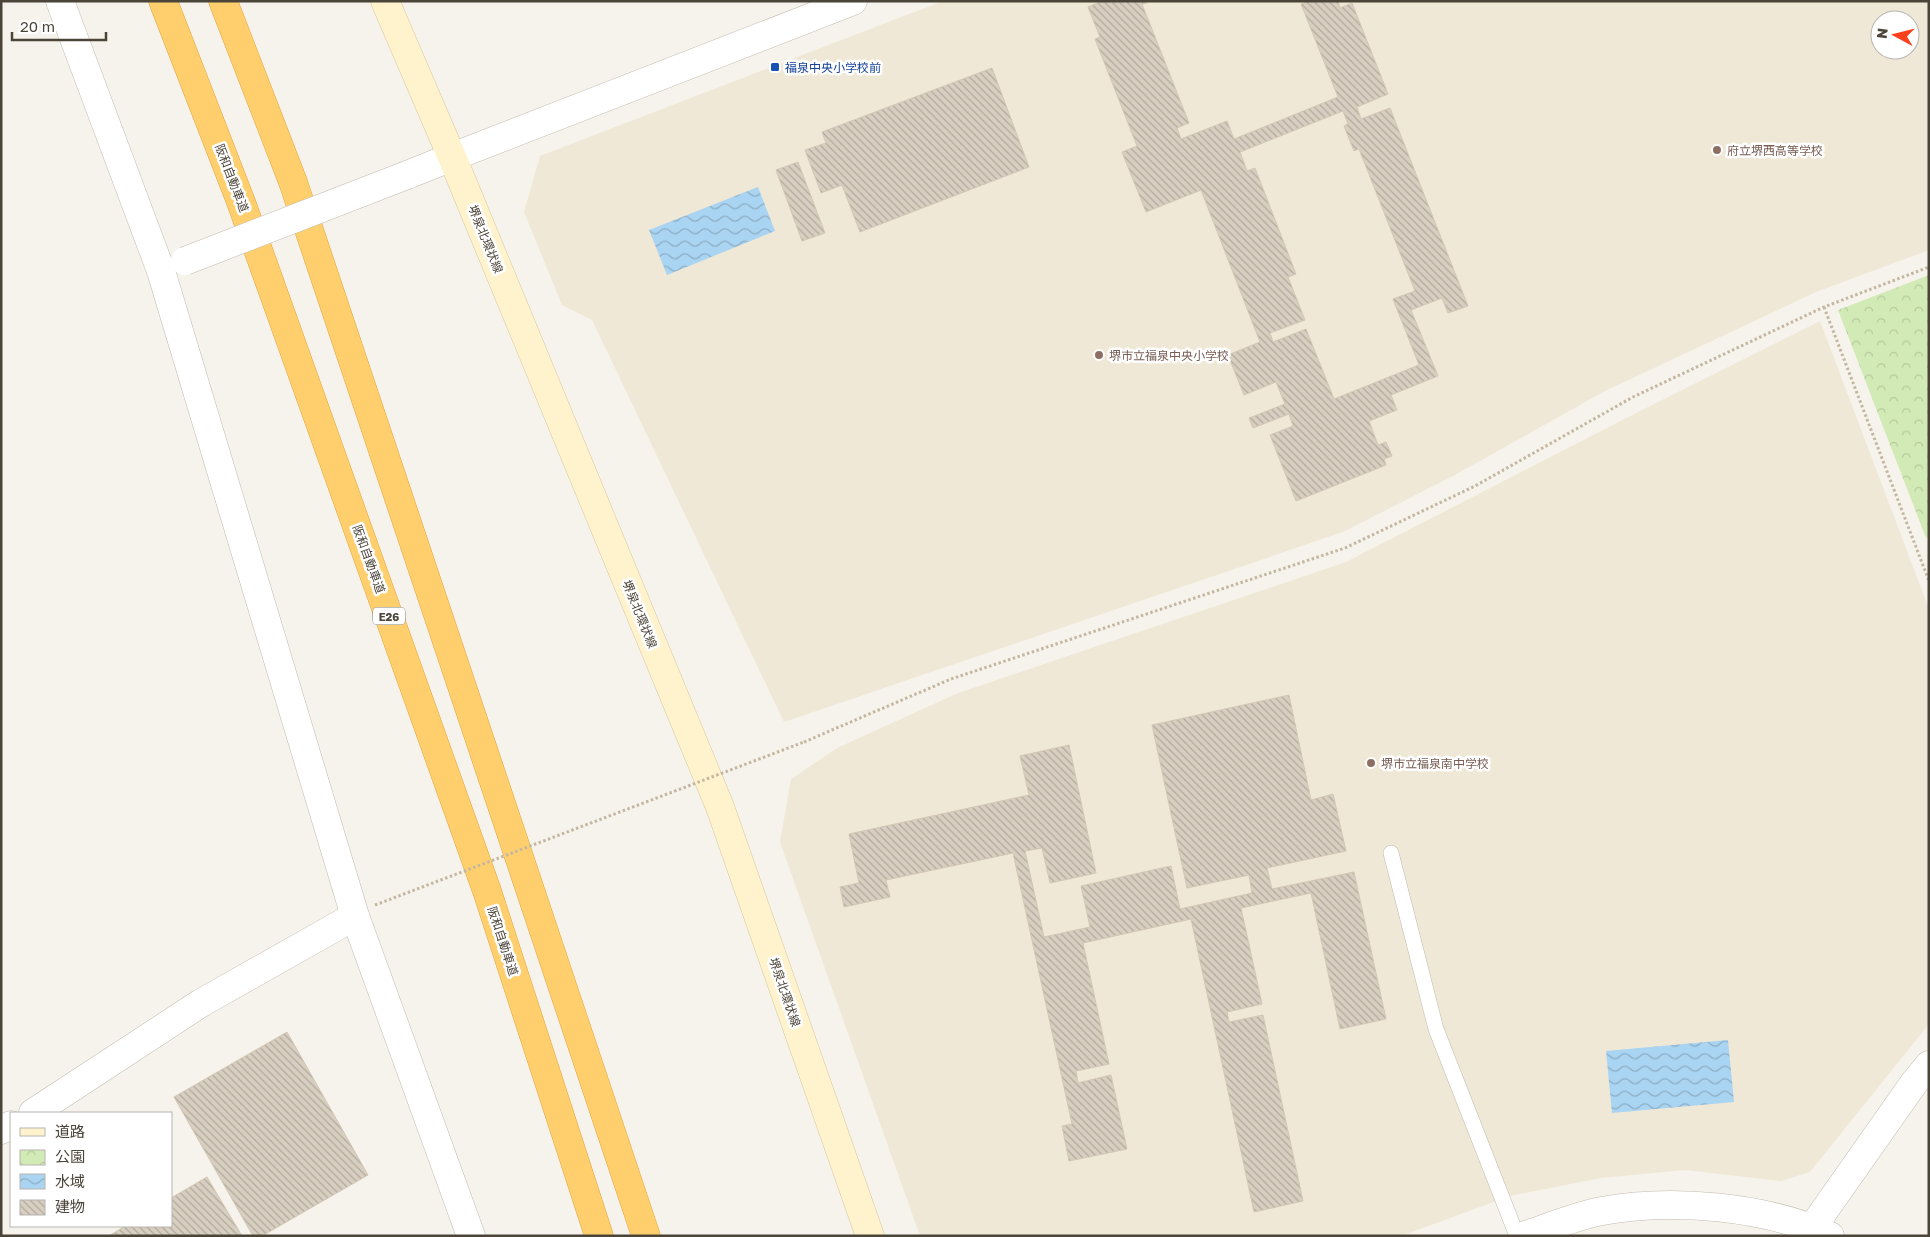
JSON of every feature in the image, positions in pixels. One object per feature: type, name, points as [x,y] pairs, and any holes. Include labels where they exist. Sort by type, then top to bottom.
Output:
[{"type":"highway","name":"阪和自動車道","points":[[163,1],[241,202],[484,882],[599,1236]]},
{"type":"highway","points":[[222,1],[296,191],[646,1236]]},
{"type":"main road","name":"堺泉北環状線","points":[[385,1],[452,157],[720,807],[870,1236]]},
{"type":"street","points":[[60,1],[173,266],[365,911],[471,1236]]},
{"type":"street","points":[[173,266],[852,1]]},
{"type":"street","points":[[35,1112],[201,1003],[365,911]]},
{"type":"street","points":[[1522,1236],[1601,1211],[1668,1204],[1749,1211],[1821,1232],[1924,1081]]},
{"type":"lane","points":[[1390,853],[1436,1029],[1517,1236]]},
{"type":"path","points":[[365,911],[804,742],[951,679],[1345,548],[1475,486],[1633,397],[1824,308],[1929,268]]},
{"type":"path","points":[[1824,308],[1929,581]]},
{"type":"shaded area","name":"堺市立福泉中央小学校","points":[[943,1],[1929,1],[1929,250],[1816,292],[1605,391],[1453,476],[1343,532],[784,722],[592,320],[562,305],[524,212],[540,156]]},
{"type":"shaded area","name":"堺市立福泉南中学校","points":[[1820,321],[1929,609],[1929,1024],[1810,1172],[1781,1181],[1685,1170],[1601,1178],[1510,1196],[1401,1236],[920,1236],[780,842],[791,779],[837,748],[958,693],[1346,562]]},
{"type":"green space","points":[[1929,275],[1929,537],[1926,538],[1838,310]]},
{"type":"water","points":[[758,187],[775,231],[667,275],[649,230]]},
{"type":"water","points":[[1728,1040],[1734,1102],[1612,1113],[1606,1051]]},
{"type":"building","points":[[1102,1],[1146,1],[1147,3],[1142,4],[1189,123],[1177,128],[1181,139],[1227,121],[1234,139],[1338,97],[1301,4],[1308,1],[1338,1],[1340,8],[1352,3],[1388,94],[1357,107],[1361,119],[1390,108],[1468,306],[1448,313],[1442,298],[1411,310],[1438,376],[1391,395],[1397,410],[1369,421],[1378,445],[1386,442],[1392,456],[1384,459],[1386,465],[1296,501],[1270,435],[1293,426],[1289,414],[1253,428],[1249,418],[1285,404],[1276,382],[1244,395],[1228,355],[1260,342],[1201,190],[1146,212],[1122,152],[1137,146],[1095,39],[1100,37],[1088,7]],"holes":[[[1343,111],[1348,124],[1344,126],[1354,151],[1359,149],[1415,291],[1393,299],[1419,365],[1334,399],[1306,329],[1273,342],[1270,333],[1305,320],[1288,277],[1296,274],[1255,168],[1247,171],[1240,152]]]},
{"type":"building","points":[[992,68],[1029,167],[860,232],[842,185],[821,193],[805,150],[826,143],[822,132]]},
{"type":"building","points":[[798,162],[825,233],[802,241],[776,170]]},
{"type":"building","points":[[1289,695],[1311,800],[1333,794],[1346,851],[1267,868],[1272,889],[1354,872],[1386,1019],[1340,1029],[1311,893],[1241,908],[1262,1004],[1227,1012],[1229,1022],[1263,1015],[1303,1201],[1254,1212],[1191,919],[1083,943],[1109,1064],[1076,1071],[1078,1083],[1111,1075],[1127,1149],[1069,1161],[1062,1126],[1072,1124],[1013,853],[886,880],[890,897],[844,907],[840,887],[859,883],[849,834],[1029,795],[1020,756],[1069,745],[1096,873],[1050,883],[1042,848],[1025,851],[1044,937],[1090,927],[1081,886],[1171,866],[1180,909],[1252,893],[1249,875],[1187,888],[1152,725]]},
{"type":"building","points":[[287,1032],[368,1175],[262,1236],[253,1236],[174,1097]]},
{"type":"building","points":[[207,1177],[242,1236],[109,1236],[123,1227],[172,1227],[172,1197]]},
{"type":"place","name":"福泉中央小学校前","points":[[775,67]]},
{"type":"place","name":"府立堺西高等学校","points":[[1717,150]]},
{"type":"place","name":"堺市立福泉中央小学校","points":[[1099,355]]},
{"type":"place","name":"堺市立福泉南中学校","points":[[1371,763]]}]
